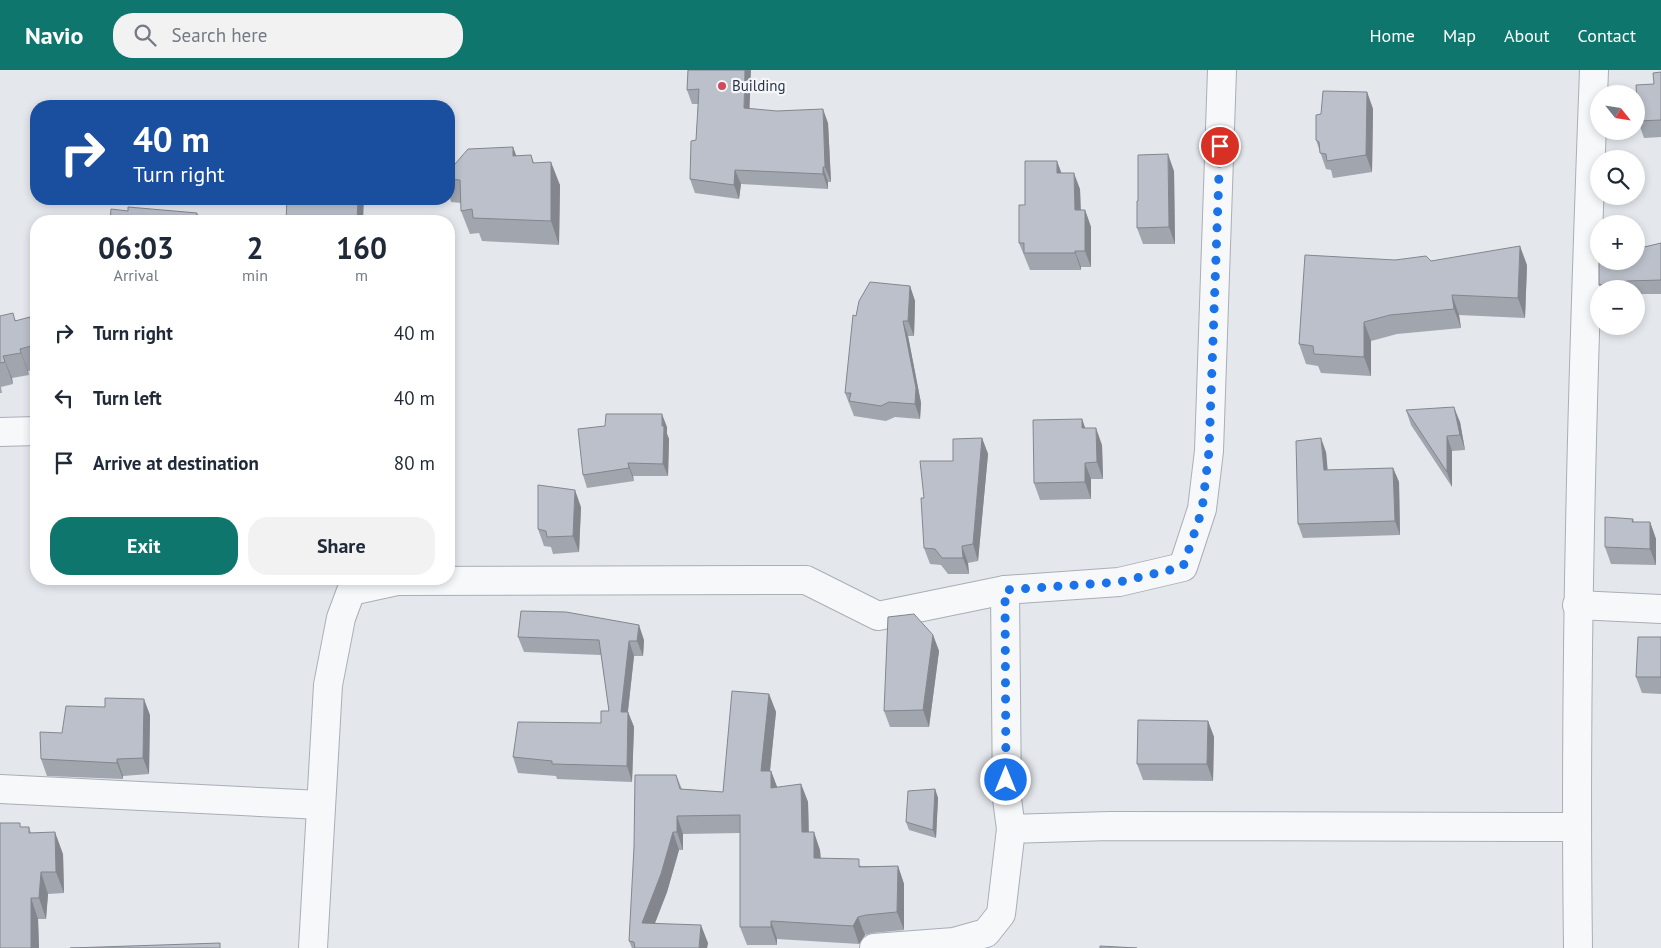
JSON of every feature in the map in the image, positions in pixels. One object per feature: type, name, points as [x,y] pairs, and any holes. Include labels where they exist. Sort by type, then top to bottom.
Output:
[{"type":"street","points":[[455,581],[806,580],[878,616],[1005,590],[1119,582],[1183,567],[1202,510],[1209,451],[1222,70]]},
{"type":"street","points":[[1578,948],[1576,827],[1578,605],[1594,70]]},
{"type":"street","points":[[0,432],[30,431]]},
{"type":"street","points":[[313,948],[328,685],[341,618],[351,591],[379,585]]},
{"type":"street","points":[[874,948],[954,942],[986,934],[1001,914],[1011,829],[1007,799],[1005,590]]},
{"type":"street","points":[[1578,605],[1661,609]]},
{"type":"street","points":[[0,789],[322,805]]},
{"type":"street","points":[[1011,829],[1110,826],[1576,827]]},
{"type":"building","points":[[688,70],[745,70],[744,108],[777,111],[823,109],[825,167],[823,167],[823,174],[735,170],[734,185],[690,179],[691,141],[696,140],[699,89],[687,90]]},
{"type":"building","points":[[1661,72],[1661,120],[1645,121],[1645,85],[1636,85],[1654,84],[1653,73]]},
{"type":"building","points":[[1323,91],[1367,92],[1366,155],[1327,161],[1326,154],[1320,153],[1319,142],[1316,140],[1316,115],[1321,114]]},
{"type":"building","points":[[513,147],[513,156],[531,155],[533,163],[551,162],[551,221],[473,218],[472,209],[461,211],[460,180],[455,180],[455,164],[468,149]]},
{"type":"building","points":[[1168,154],[1169,227],[1137,228],[1138,155]]},
{"type":"building","points":[[1025,161],[1057,161],[1057,173],[1074,173],[1075,210],[1085,210],[1085,251],[1075,251],[1075,253],[1024,253],[1024,243],[1019,243],[1019,205],[1025,205]]},
{"type":"building","points":[[287,205],[358,205],[357,215],[286,215]]},
{"type":"building","points":[[128,207],[197,213],[197,215],[110,215],[111,209],[128,211]]},
{"type":"building","points":[[1661,243],[1661,280],[1599,280],[1599,270],[1645,270],[1645,247]]},
{"type":"building","points":[[1520,246],[1518,298],[1452,295],[1454,309],[1390,315],[1364,322],[1364,357],[1314,354],[1313,346],[1299,344],[1305,255],[1395,260],[1426,256],[1431,261]]},
{"type":"building","points":[[870,282],[910,286],[908,321],[903,321],[916,388],[915,404],[889,402],[881,406],[849,401],[851,393],[845,393],[853,315],[856,316],[859,301]]},
{"type":"building","points":[[13,313],[15,321],[30,317],[30,346],[20,349],[21,353],[3,356],[5,362],[0,363],[0,316]]},
{"type":"building","points":[[1454,407],[1460,435],[1447,436],[1447,472],[1406,410]]},
{"type":"building","points":[[606,414],[662,414],[662,426],[664,426],[663,464],[628,463],[629,468],[583,475],[578,429],[605,426]]},
{"type":"building","points":[[1082,419],[1082,428],[1096,428],[1097,462],[1085,463],[1085,482],[1034,483],[1033,420]]},
{"type":"building","points":[[982,438],[973,544],[962,546],[963,558],[942,558],[935,549],[924,548],[921,498],[924,498],[920,461],[953,461],[953,439]]},
{"type":"building","points":[[1321,438],[1324,470],[1393,468],[1395,521],[1298,524],[1296,441]]},
{"type":"building","points":[[538,485],[575,490],[573,536],[547,537],[546,531],[538,529]]},
{"type":"building","points":[[1605,517],[1633,519],[1632,522],[1650,522],[1650,549],[1605,547]]},
{"type":"building","points":[[521,611],[566,612],[639,625],[637,641],[629,641],[621,712],[628,712],[627,766],[552,764],[552,761],[513,757],[518,722],[601,723],[601,711],[609,711],[599,640],[518,637]]},
{"type":"building","points":[[914,614],[933,635],[923,710],[884,711],[888,617]]},
{"type":"building","points":[[1638,637],[1661,637],[1661,677],[1636,677]]},
{"type":"building","points":[[732,691],[769,694],[761,771],[771,771],[771,788],[801,784],[802,832],[814,832],[814,858],[859,859],[859,867],[898,866],[897,912],[858,917],[853,926],[771,921],[771,927],[740,927],[740,815],[677,816],[677,832],[673,832],[661,874],[642,923],[701,925],[699,948],[635,948],[634,942],[629,941],[634,847],[635,775],[676,775],[680,789],[723,792]]},
{"type":"building","points":[[105,698],[144,699],[143,758],[117,759],[117,763],[41,759],[40,732],[62,733],[66,706],[105,707]]},
{"type":"building","points":[[1138,720],[1208,721],[1207,764],[1137,764]]},
{"type":"building","points":[[935,789],[933,830],[906,822],[908,791]]},
{"type":"building","points":[[0,823],[20,823],[20,827],[29,827],[29,833],[55,832],[56,872],[41,872],[39,898],[31,898],[31,948],[0,948]]},
{"type":"building","points":[[220,943],[220,948],[70,948]]},
{"type":"building","points":[[1100,946],[1137,948],[1100,948]]},
{"type":"place","name":"Building","points":[[722,86]]},
{"type":"route","points":[[1006,780],[1005,590],[1119,582],[1183,567],[1202,510],[1209,451],[1220,146]]}]
